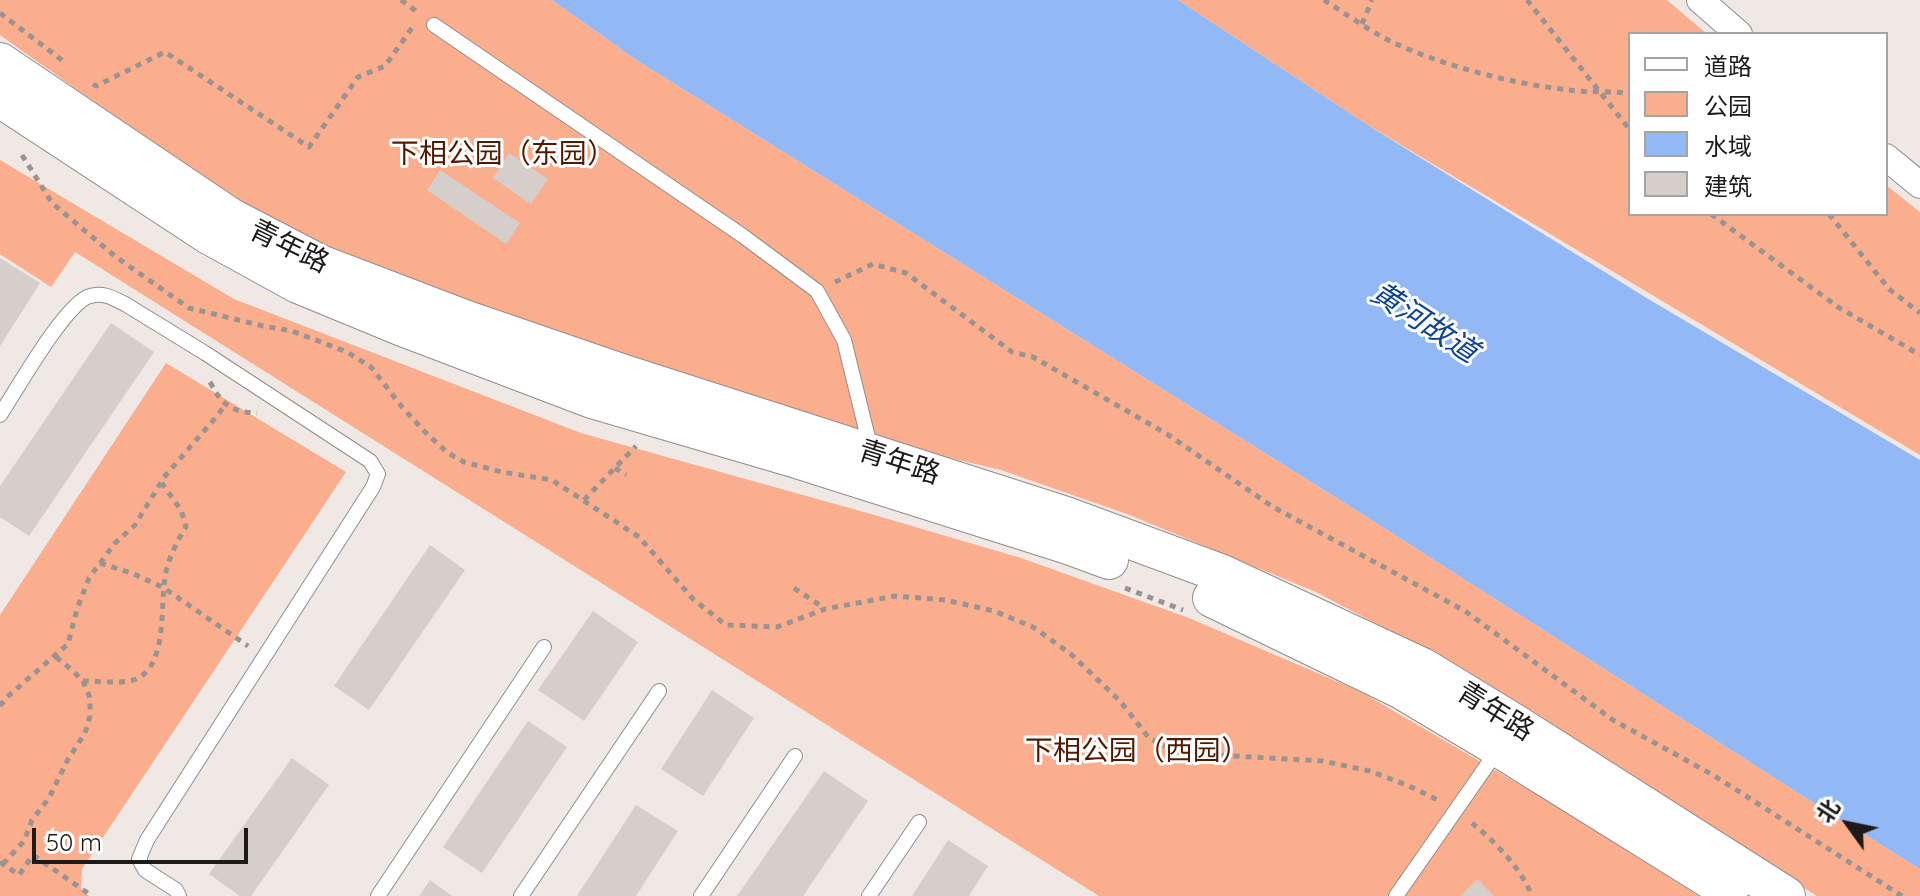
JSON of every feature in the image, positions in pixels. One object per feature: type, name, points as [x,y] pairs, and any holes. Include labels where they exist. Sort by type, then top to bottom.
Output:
[{"type":"street","points":[[1700,0],[1737,32]]},
{"type":"street","points":[[0,48],[102,149]]},
{"type":"street","name":"青年路","points":[[0,62],[209,235],[298,284],[592,399],[787,456],[1054,540],[1217,600],[1402,690],[1506,735],[1786,896]]},
{"type":"street","points":[[0,101],[102,149]]},
{"type":"street","name":"青年路","points":[[102,149],[320,264],[464,319],[621,373],[1066,516],[1220,573],[1424,668],[1506,735],[1738,896]]},
{"type":"street","points":[[1888,159],[1920,185]]},
{"type":"lane","points":[[434,25],[743,236],[817,291],[844,340],[873,454]]},
{"type":"lane","points":[[0,415],[67,312],[86,296],[104,294],[205,353],[370,461],[378,474],[373,487],[147,840],[139,859],[145,870],[176,890],[179,896]]},
{"type":"lane","points":[[378,896],[544,647]]},
{"type":"lane","points":[[521,896],[659,691]]},
{"type":"lane","points":[[1396,896],[1506,735]]},
{"type":"lane","points":[[701,896],[795,756]]},
{"type":"lane","points":[[869,896],[919,822]]},
{"type":"path","points":[[401,0],[434,25]]},
{"type":"path","points":[[1324,0],[1394,43],[1443,61],[1571,91],[1628,94]]},
{"type":"path","points":[[1362,24],[1372,0]]},
{"type":"path","points":[[1527,0],[1628,127]]},
{"type":"path","points":[[0,13],[72,68]]},
{"type":"path","points":[[84,77],[96,86],[165,52],[309,147],[358,77],[385,66],[421,15]]},
{"type":"path","points":[[22,155],[52,203],[116,257],[189,308],[292,331],[347,352],[371,367],[402,407],[448,453],[464,462],[502,472],[552,480],[639,537],[693,599],[726,625],[777,627],[825,609],[895,596],[945,600],[994,611],[1033,627],[1072,655],[1120,701],[1149,738],[1180,753],[1323,761],[1370,771],[1409,786],[1456,810],[1486,835],[1526,880],[1532,896]]},
{"type":"path","points":[[1714,216],[1838,307],[1920,355]]},
{"type":"path","points":[[1831,216],[1889,289],[1920,313]]},
{"type":"path","points":[[817,291],[873,264],[906,273],[1012,352],[1033,357],[1060,372],[1167,434],[1273,507],[1465,611],[1613,720],[1713,775],[1902,896]]},
{"type":"path","points":[[0,706],[68,644],[89,578],[115,543],[135,525],[161,482],[225,405]]},
{"type":"path","points":[[584,500],[637,444],[647,415]]},
{"type":"path","points":[[615,468],[626,475]]},
{"type":"path","points":[[83,681],[133,680],[146,674],[154,660],[160,638],[165,576],[178,539],[186,527],[181,510],[161,482]]},
{"type":"path","points":[[100,563],[164,588],[264,657]]},
{"type":"path","points":[[794,588],[825,609]]},
{"type":"path","points":[[55,656],[83,681],[90,698],[90,716],[85,733],[49,798],[32,820],[24,841],[2,863],[19,875],[33,855],[92,896]]},
{"type":"green space","name":"下相公园（东园）","points":[[0,0],[552,0],[635,59],[1356,510],[1920,869],[1920,896],[1817,896],[1428,651],[1316,592],[1127,514],[1001,470],[831,430],[564,343],[326,249],[282,227],[183,165],[0,35]]},
{"type":"green space","points":[[1178,0],[1667,0],[1705,32],[1628,32],[1628,216],[1888,216],[1888,187],[1920,212],[1920,455],[1366,124]]},
{"type":"green space","name":"下相公园（西园）","points":[[0,160],[234,299],[581,433],[1021,558],[1189,618],[1343,684],[1546,800],[1699,896],[1099,896],[75,252],[51,287],[0,254]]},
{"type":"green space","points":[[166,363],[346,472],[82,869],[81,889],[89,896],[0,896],[0,615]]},
{"type":"water","name":"黄河故道","points":[[552,0],[1178,0],[1366,124],[1645,297],[1920,460],[1920,869],[1356,510],[635,59]]},
{"type":"building","points":[[509,153],[548,179],[531,204],[493,178]]},
{"type":"building","points":[[440,170],[520,223],[506,244],[427,190]]},
{"type":"building","points":[[0,258],[40,283],[0,346]]},
{"type":"building","points":[[111,323],[154,352],[29,536],[0,517],[0,486]]},
{"type":"building","points":[[430,545],[465,570],[369,710],[334,686]]},
{"type":"building","points":[[593,611],[638,642],[584,721],[538,690]]},
{"type":"building","points":[[712,690],[754,718],[703,796],[661,769]]},
{"type":"building","points":[[528,721],[567,747],[482,873],[443,847]]},
{"type":"building","points":[[292,758],[329,785],[251,896],[240,896],[209,874]]},
{"type":"building","points":[[824,771],[868,801],[803,896],[737,896]]},
{"type":"building","points":[[636,805],[678,831],[636,896],[577,896]]},
{"type":"building","points":[[948,840],[988,866],[969,896],[912,896]]},
{"type":"building","points":[[1477,879],[1494,896],[1461,896]]},
{"type":"building","points":[[430,880],[452,896],[419,896]]}]
